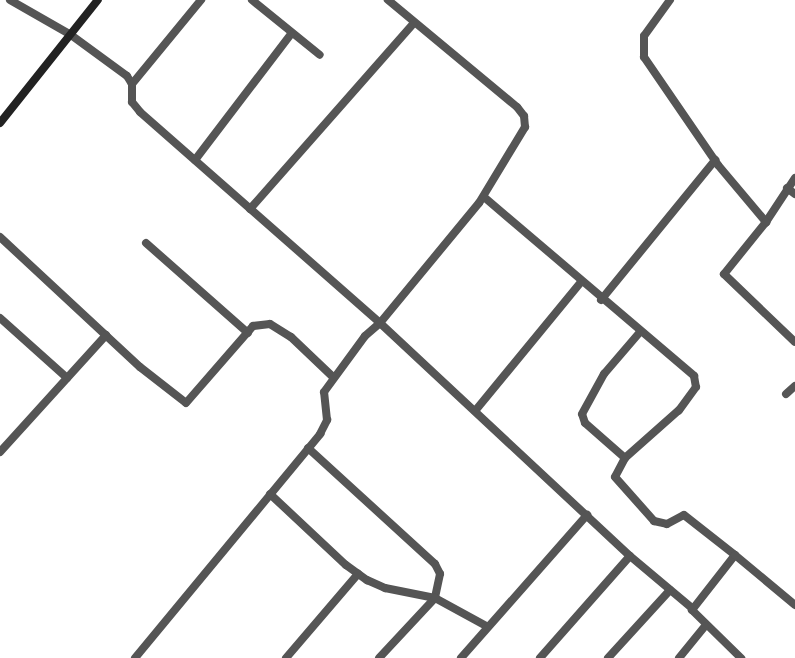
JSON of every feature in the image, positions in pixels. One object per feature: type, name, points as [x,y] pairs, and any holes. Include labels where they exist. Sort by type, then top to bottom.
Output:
[{"type":"street","points":[[10,0],[71,35],[127,76],[132,84],[132,102],[195,160],[380,323],[630,556],[692,608],[693,615],[741,658]]},
{"type":"street","points":[[0,123],[98,0]]},
{"type":"street","points":[[132,84],[201,0]]},
{"type":"street","points":[[252,0],[291,34],[320,55]]},
{"type":"street","points":[[134,658],[308,448],[327,420],[324,392],[333,377],[365,336],[380,323],[484,197],[521,137],[524,116],[413,24],[388,0]]},
{"type":"street","points":[[670,0],[644,36],[641,47],[715,160],[766,222]]},
{"type":"street","points":[[250,209],[413,24]]},
{"type":"street","points":[[195,160],[291,34]]},
{"type":"street","points":[[601,300],[715,160]]},
{"type":"street","points":[[795,178],[766,222],[724,274],[795,342]]},
{"type":"street","points":[[787,188],[795,194]]},
{"type":"street","points":[[484,197],[601,300],[694,376],[697,383],[679,410],[626,458],[616,481],[654,521],[667,524],[684,515],[795,605]]},
{"type":"street","points":[[0,237],[106,335],[186,403],[254,326],[270,324],[291,337],[333,377]]},
{"type":"street","points":[[146,243],[248,333]]},
{"type":"street","points":[[475,411],[580,282]]},
{"type":"street","points":[[0,318],[67,378]]},
{"type":"street","points":[[626,458],[585,423],[582,414],[604,374],[640,332]]},
{"type":"street","points":[[0,452],[106,335]]},
{"type":"street","points":[[786,394],[795,386]]},
{"type":"street","points":[[308,448],[435,564],[440,574],[435,598],[379,658]]},
{"type":"street","points":[[270,494],[358,574],[385,588],[435,598],[488,627]]},
{"type":"street","points":[[461,658],[587,515]]},
{"type":"street","points":[[692,608],[734,555]]},
{"type":"street","points":[[540,658],[630,556]]},
{"type":"street","points":[[286,658],[358,574]]},
{"type":"street","points":[[608,658],[670,590]]},
{"type":"street","points":[[679,658],[705,626]]}]
